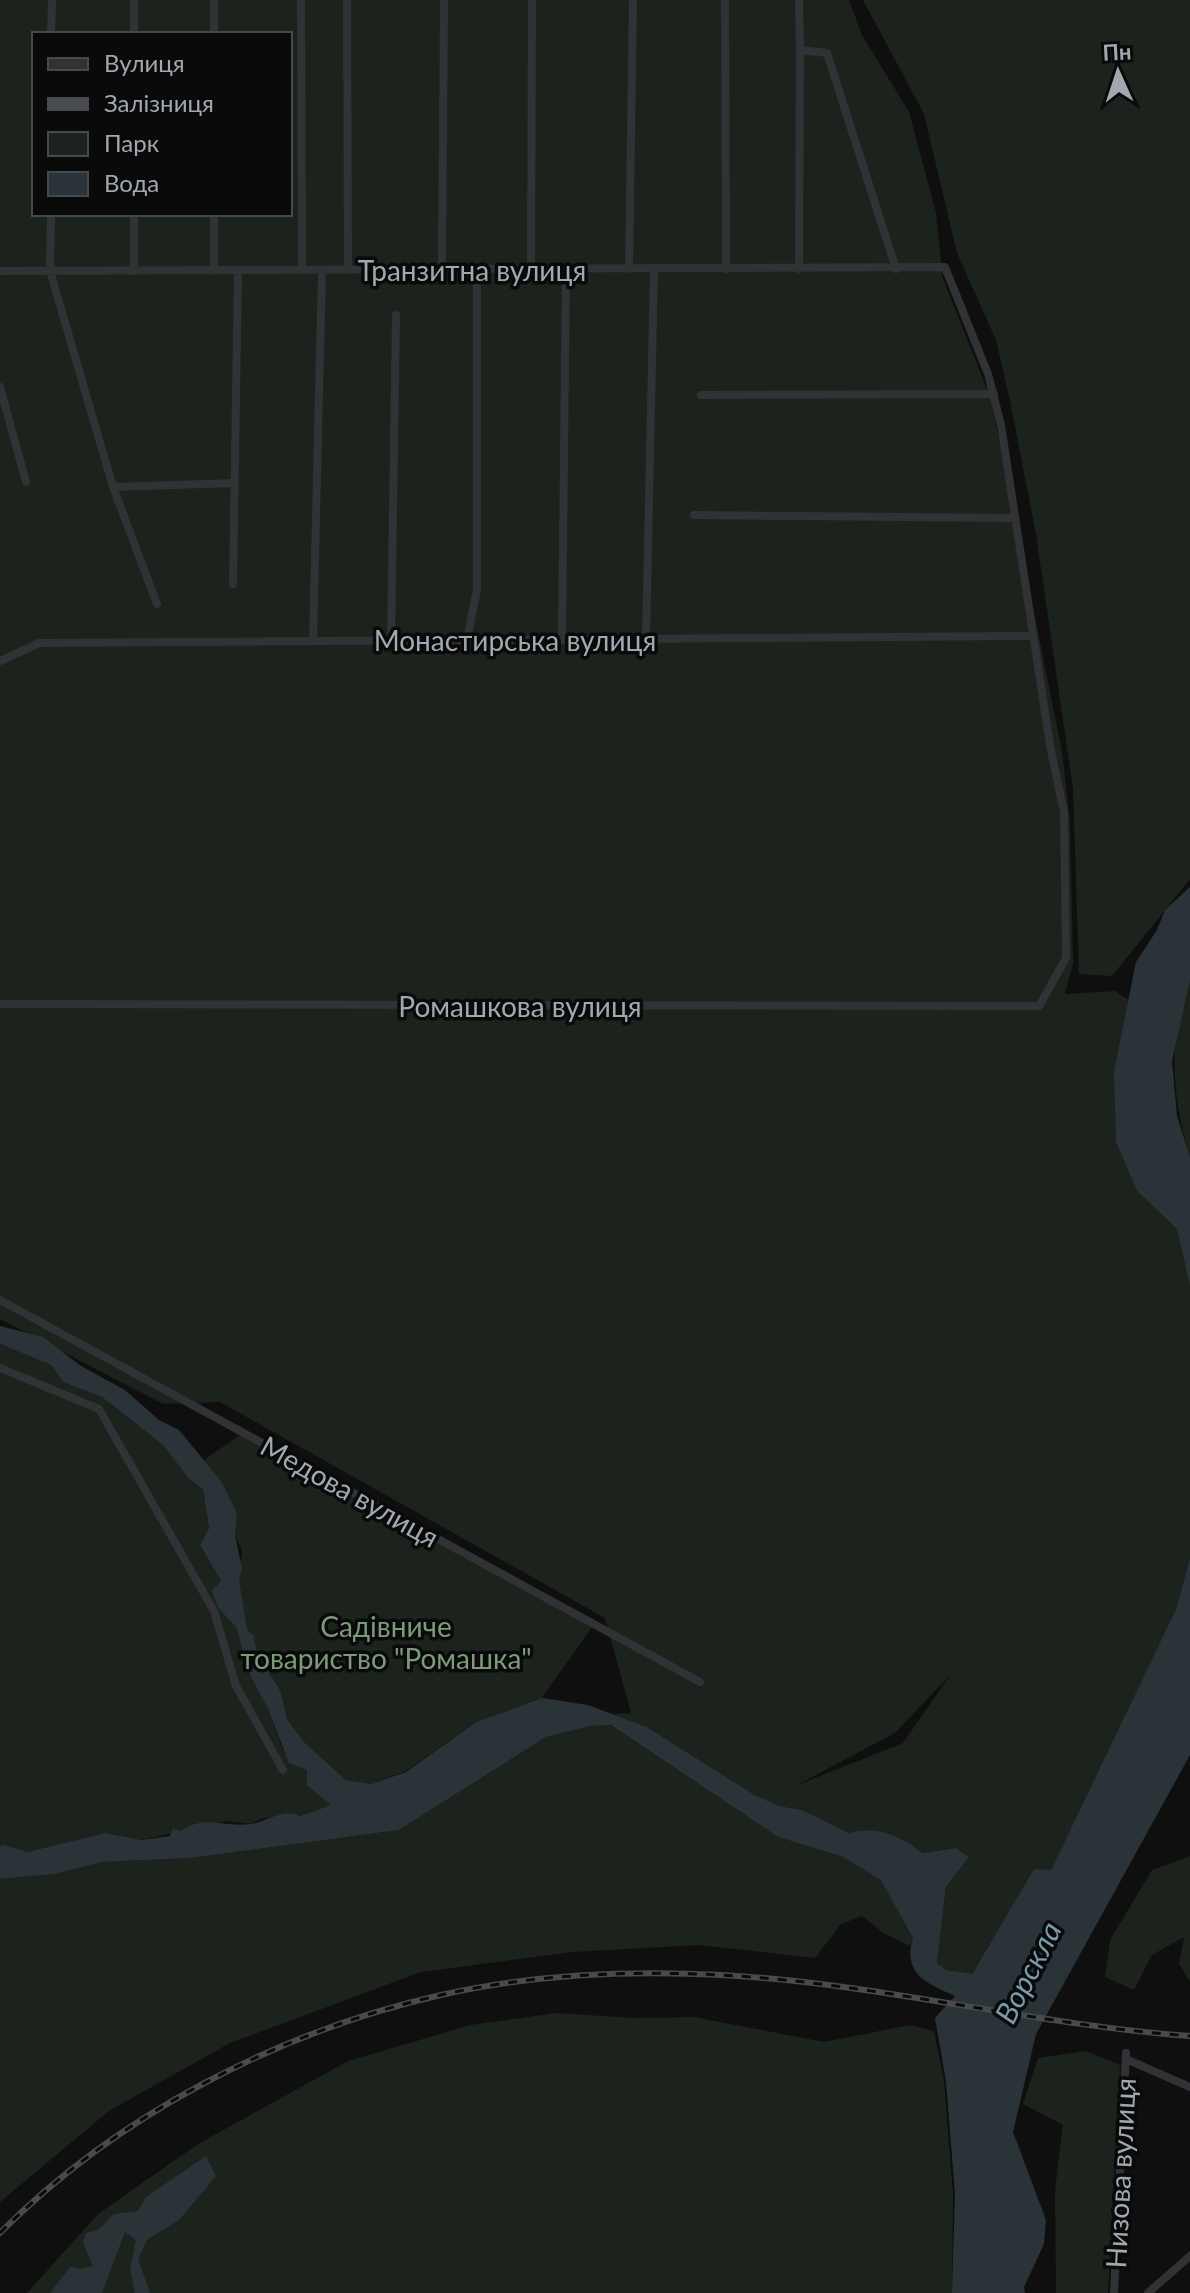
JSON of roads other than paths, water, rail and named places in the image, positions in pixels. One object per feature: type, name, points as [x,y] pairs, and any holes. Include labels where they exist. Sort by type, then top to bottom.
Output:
[{"type":"street","points":[[51,32],[52,0]]},
{"type":"street","points":[[134,0],[134,32]]},
{"type":"street","points":[[214,0],[214,32]]},
{"type":"street","points":[[301,0],[302,270]]},
{"type":"street","points":[[347,0],[348,270]]},
{"type":"street","points":[[442,270],[444,0]]},
{"type":"street","points":[[531,270],[532,0]]},
{"type":"street","points":[[629,269],[633,0]]},
{"type":"street","points":[[725,0],[726,269]]},
{"type":"street","points":[[799,0],[799,269]]},
{"type":"street","points":[[800,50],[827,53],[896,269]]},
{"type":"street","points":[[51,216],[50,271],[113,487],[157,604]]},
{"type":"street","points":[[134,216],[134,271]]},
{"type":"street","points":[[214,216],[214,271]]},
{"type":"street","name":"Транзитна вулиця","points":[[0,271],[945,267],[994,394]]},
{"type":"street","points":[[646,639],[654,269]]},
{"type":"street","points":[[313,641],[322,270]]},
{"type":"street","points":[[467,640],[477,589],[477,270]]},
{"type":"street","points":[[562,640],[566,270]]},
{"type":"street","points":[[233,584],[238,271]]},
{"type":"street","points":[[391,641],[396,315]]},
{"type":"street","points":[[0,387],[26,482]]},
{"type":"street","points":[[701,395],[994,394],[1033,636]]},
{"type":"street","points":[[113,487],[235,483]]},
{"type":"street","points":[[694,515],[1015,518]]},
{"type":"street","name":"Монастирська вулиця","points":[[0,661],[39,643],[1033,636]]},
{"type":"street","name":"Ромашкова вулиця","points":[[0,1004],[1039,1006],[1066,958],[1064,812],[1033,636]]},
{"type":"street","name":"Медова вулиця","points":[[0,1300],[700,1682]]},
{"type":"street","points":[[0,1368],[99,1409],[214,1611],[236,1686],[283,1770]]},
{"type":"street","name":"Низова вулиця","points":[[1114,2293],[1126,2056],[1190,2087]]},
{"type":"street","points":[[1148,2293],[1190,2256]]},
{"type":"water","points":[[1190,887],[1190,980],[1172,1061],[1177,1116],[1190,1157],[1190,1287],[1177,1229],[1137,1191],[1116,1142],[1114,1070],[1136,962],[1157,930],[1165,910]]},
{"type":"water","name":"Ворскла","points":[[0,1326],[43,1337],[81,1366],[125,1390],[159,1420],[179,1430],[221,1481],[237,1513],[235,1535],[242,1569],[239,1580],[247,1629],[254,1636],[257,1653],[281,1692],[287,1719],[303,1741],[346,1780],[371,1784],[406,1772],[476,1722],[542,1698],[588,1705],[647,1727],[753,1794],[779,1806],[802,1810],[849,1833],[879,1831],[923,1853],[956,1848],[969,1857],[946,1887],[937,1963],[946,1970],[972,1974],[1034,1869],[1051,1870],[1176,1609],[1190,1558],[1190,1755],[1036,2034],[1013,2132],[1046,2220],[1044,2244],[1024,2287],[1025,2293],[952,2293],[955,2194],[946,2081],[935,2018],[955,1996],[927,1982],[914,1969],[911,1961],[913,1938],[881,1880],[843,1857],[778,1837],[611,1725],[590,1726],[546,1737],[399,1830],[190,1858],[102,1862],[55,1874],[0,1879],[0,1846],[4,1845],[27,1852],[105,1833],[142,1840],[170,1836],[173,1828],[181,1831],[198,1823],[250,1824],[281,1814],[300,1816],[331,1805],[307,1785],[307,1770],[289,1763],[268,1709],[249,1673],[236,1627],[219,1609],[211,1591],[221,1581],[200,1545],[209,1528],[203,1489],[188,1478],[164,1446],[102,1397],[63,1382],[51,1365],[0,1344]]},
{"type":"water","points":[[206,2156],[216,2176],[179,2220],[147,2240],[138,2259],[150,2293],[135,2293],[130,2269],[136,2240],[125,2232],[102,2293],[50,2293],[70,2267],[80,2269],[93,2266],[83,2243],[86,2233],[98,2230],[114,2214],[138,2211],[146,2197]]},
{"type":"railway","points":[[0,2233],[46,2190],[96,2151],[148,2115],[204,2083],[321,2031],[381,2011],[477,1988],[589,1975],[664,1973],[738,1976],[851,1988],[1076,2023],[1190,2036]]},
{"type":"park label","name":"Садівниче товариство \"Ромашка\"","points":[[386,1642]]}]
